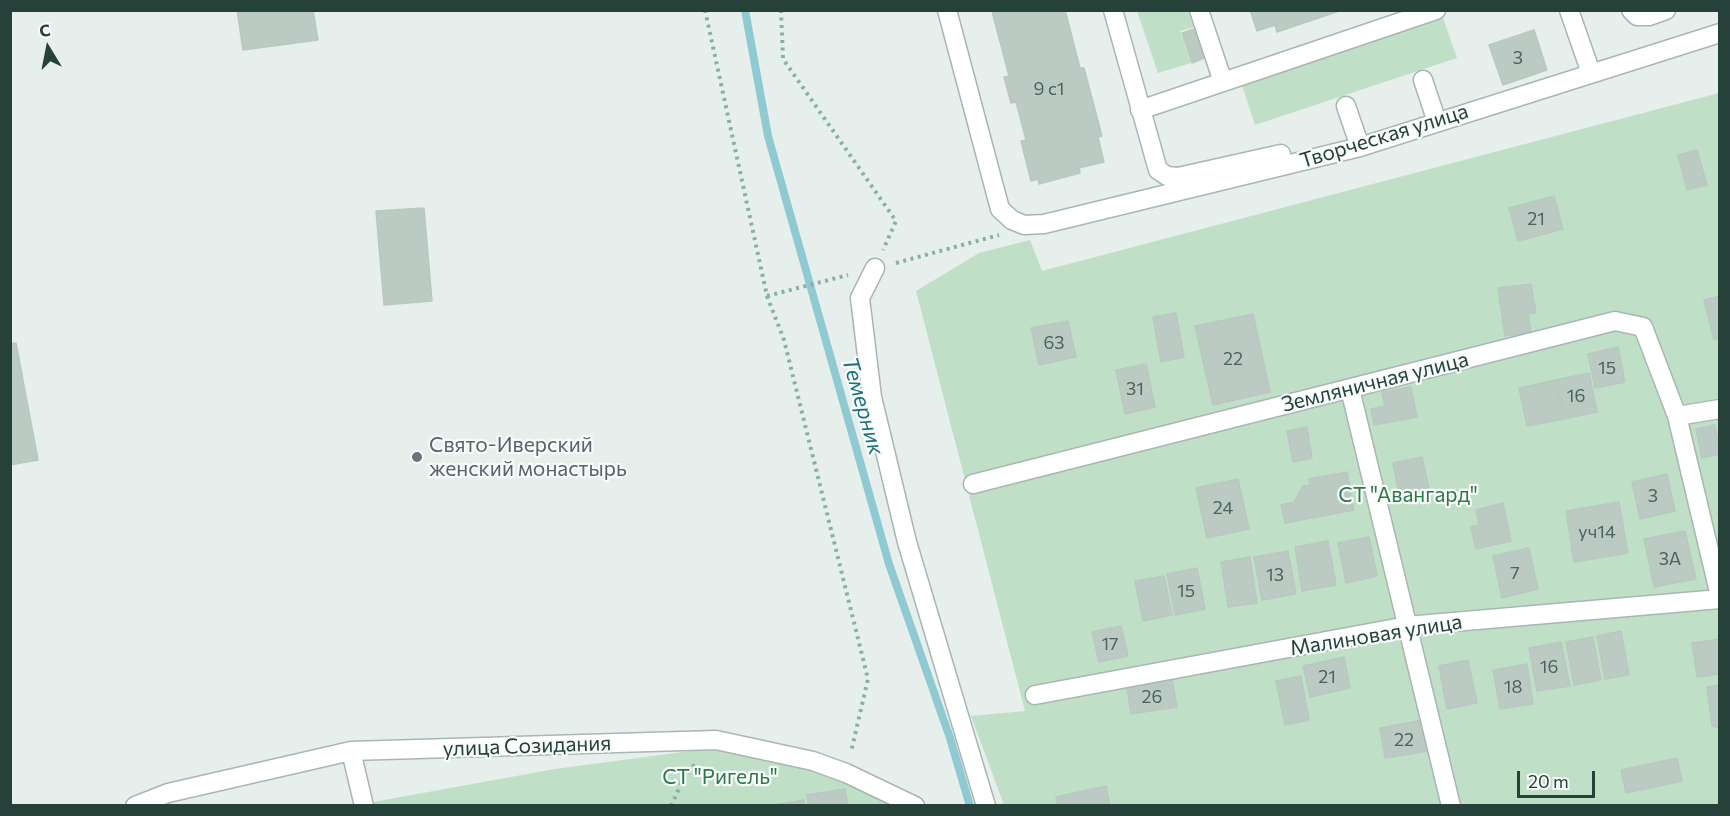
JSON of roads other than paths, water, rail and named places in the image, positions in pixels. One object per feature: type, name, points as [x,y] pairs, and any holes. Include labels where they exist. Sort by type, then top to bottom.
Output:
[{"type":"street","name":"Творческая улица","points":[[947,10],[995,197],[1000,209],[1012,220],[1024,225],[1044,224],[1437,122],[1719,33]]},
{"type":"street","points":[[1113,10],[1156,165],[1162,173],[1172,177],[1358,142],[1346,106]]},
{"type":"street","points":[[1199,10],[1223,82]]},
{"type":"street","points":[[1569,10],[1590,73]]},
{"type":"street","points":[[1631,10],[1636,16],[1648,16],[1666,10]]},
{"type":"street","points":[[1140,110],[1432,11]]},
{"type":"street","points":[[1423,80],[1437,122]]},
{"type":"street","points":[[875,268],[860,298],[872,398],[907,542],[986,806]]},
{"type":"street","name":"Земляничная улица","points":[[973,484],[1615,321],[1643,327],[1677,416]]},
{"type":"street","points":[[1350,389],[1451,806]]},
{"type":"street","points":[[1677,416],[1719,409]]},
{"type":"street","name":"Малиновая улица","points":[[1035,695],[1407,626],[1719,598],[1677,416]]},
{"type":"street","name":"улица Созидания","points":[[135,806],[168,793],[351,751],[716,740],[813,761],[846,773],[915,806]]},
{"type":"street","points":[[351,751],[364,806]]},
{"type":"waterway","name":"Темерник","points":[[745,10],[768,136],[889,564],[950,738],[970,806]]},
{"type":"place","name":"Свято-Иверский женский монастырь","points":[[417,457]]},
{"type":"park label","name":"СТ \"Авангард\"","points":[[1408,495]]},
{"type":"park label","name":"СТ \"Ригель\"","points":[[720,777]]}]
